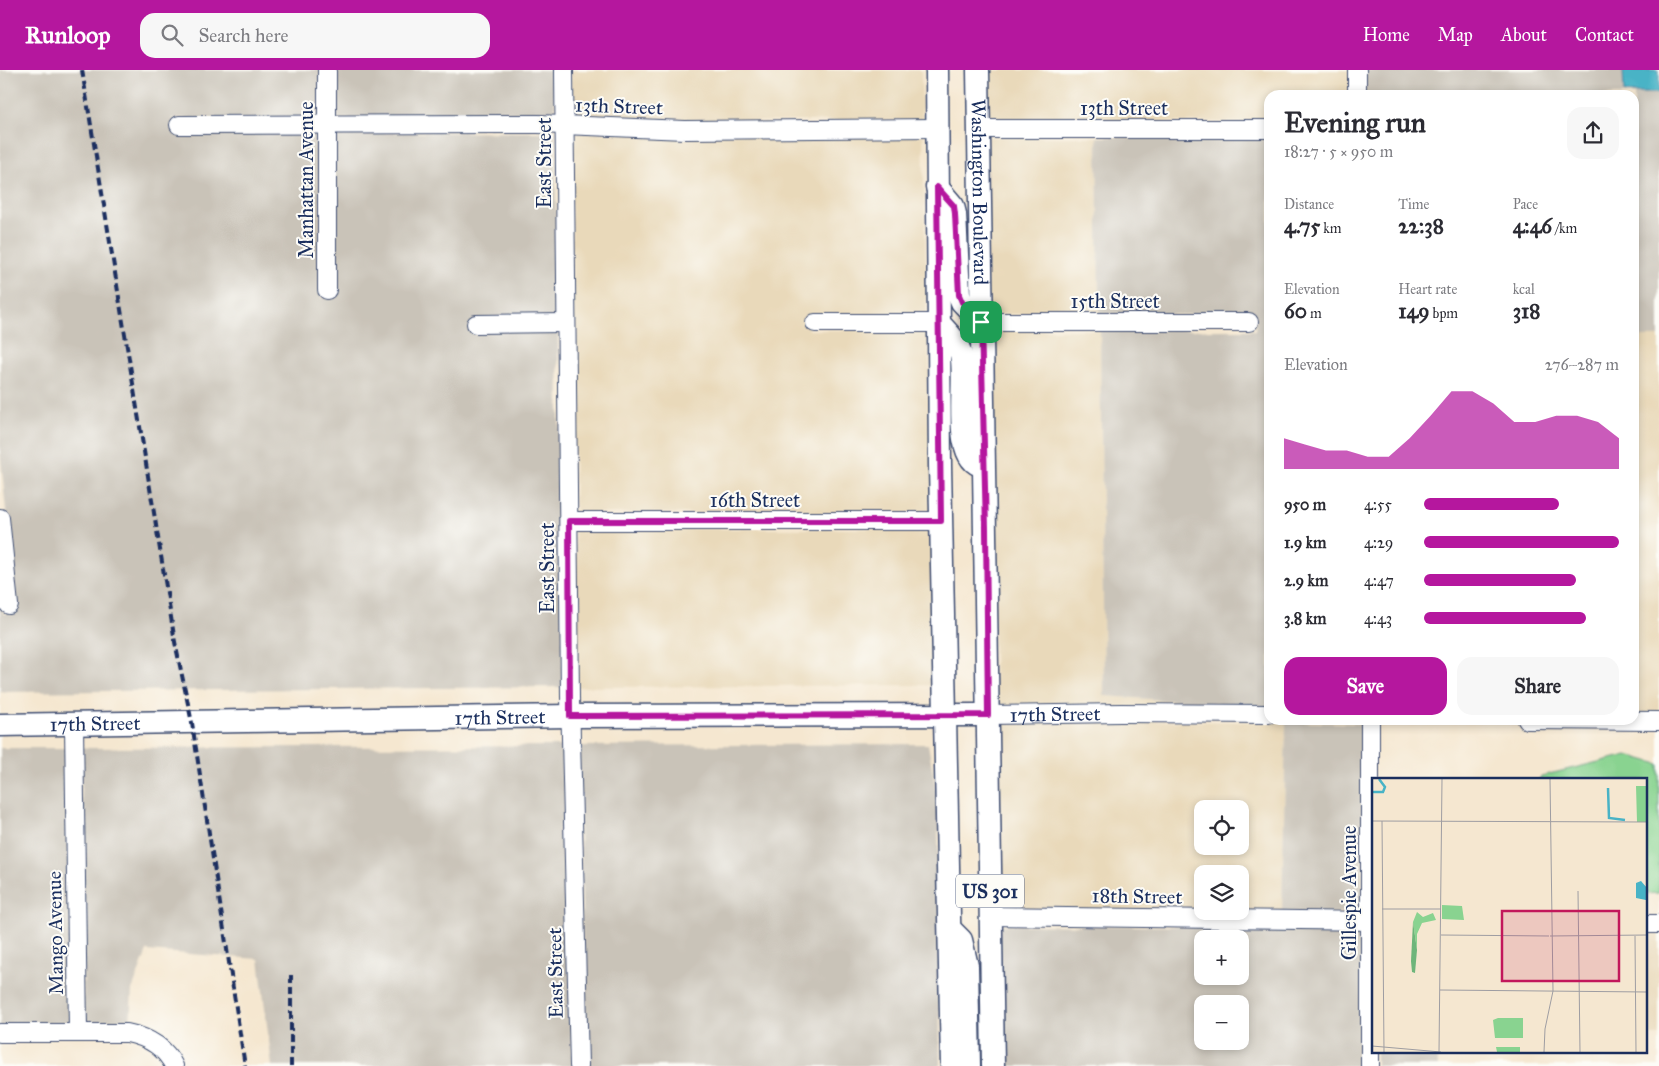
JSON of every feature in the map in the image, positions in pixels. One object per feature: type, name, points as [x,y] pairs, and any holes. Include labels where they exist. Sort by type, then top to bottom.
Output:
[{"type":"main road","name":"Washington Boulevard","points":[[936,70],[944,716],[952,1066]]},
{"type":"main road","name":"Washington Boulevard","points":[[978,70],[993,1066]]},
{"type":"main road","points":[[937,187],[954,206],[959,295],[962,302],[981,322]]},
{"type":"main road","points":[[939,323],[953,337],[962,357],[963,421],[967,454],[972,462],[983,466]]},
{"type":"main road","name":"17th Street","points":[[0,725],[570,716],[988,715]]},
{"type":"main road","points":[[948,926],[961,940],[967,966],[969,1066]]},
{"type":"street","name":"Manhattan Avenue","points":[[327,70],[327,290]]},
{"type":"street","name":"East Street","points":[[564,70],[570,716],[579,1066]]},
{"type":"street","points":[[1357,70],[1357,90]]},
{"type":"street","name":"13th Street","points":[[179,125],[565,125],[685,130],[937,128]]},
{"type":"street","name":"13th Street","points":[[979,130],[1264,130]]},
{"type":"street","name":"15th Street","points":[[981,322],[1249,322]]},
{"type":"street","points":[[476,324],[566,323]]},
{"type":"street","points":[[815,323],[939,323]]},
{"type":"street","points":[[0,518],[9,605]]},
{"type":"street","name":"16th Street","points":[[569,521],[941,521]]},
{"type":"street","name":"17th Street","points":[[988,715],[1121,713],[1264,714]]},
{"type":"street","points":[[1639,721],[1659,721]]},
{"type":"street","name":"Mango Avenue","points":[[74,724],[78,1032]]},
{"type":"street","name":"Gillespie Avenue","points":[[1370,725],[1370,1066]]},
{"type":"street","name":"18th Street","points":[[990,916],[1371,921]]},
{"type":"street","points":[[1646,924],[1659,924]]},
{"type":"street","points":[[0,1033],[115,1032],[140,1036],[154,1043],[170,1056],[174,1066]]},
{"type":"shaded area","points":[[0,70],[320,70],[320,118],[172,118],[172,133],[320,133],[321,298],[334,298],[334,133],[555,132],[563,687],[0,692],[0,587],[3,614],[16,612],[0,450]]},
{"type":"shaded area","points":[[334,70],[554,70],[555,117],[334,118]]},
{"type":"shaded area","points":[[571,70],[921,70],[922,120],[689,122],[571,118]]},
{"type":"shaded area","points":[[985,70],[1350,70],[1350,90],[1264,90],[1264,122],[986,122]]},
{"type":"shaded area","points":[[1363,70],[1623,70],[1624,90],[1364,90]]},
{"type":"shaded area","points":[[1639,93],[1659,93],[1659,337],[1639,337]]},
{"type":"shaded area","points":[[571,133],[923,136],[927,316],[808,315],[808,330],[928,331],[933,514],[575,513]]},
{"type":"shaded area","points":[[986,137],[1097,137],[1099,314],[988,314]]},
{"type":"shaded area","points":[[1097,137],[1264,137],[1264,707],[1104,696],[1100,330],[1255,330],[1256,315],[1099,314]]},
{"type":"shaded area","points":[[988,330],[1100,330],[1104,696],[1242,706],[995,708]]},
{"type":"shaded area","points":[[1639,337],[1659,337],[1659,713],[1639,713]]},
{"type":"shaded area","points":[[575,529],[933,529],[937,685],[577,687]]},
{"type":"shaded area","points":[[1264,722],[1264,725],[1286,725],[1282,912],[1249,911],[1249,865],[1194,865],[1194,911],[999,909],[995,723]]},
{"type":"shaded area","points":[[1286,725],[1363,725],[1362,913],[1282,912]]},
{"type":"shaded area","points":[[928,744],[938,803],[940,1066],[586,1066],[578,746]]},
{"type":"shaded area","points":[[564,746],[572,1066],[272,1066],[259,959],[147,951],[132,990],[130,1026],[84,1025],[81,748]]},
{"type":"shaded area","points":[[0,748],[67,748],[71,1025],[0,1026]]},
{"type":"shaded area","points":[[999,925],[1362,928],[1363,1066],[1002,1066]]},
{"type":"shaded area","points":[[1646,931],[1659,931],[1659,1035],[1646,1035]]},
{"type":"shaded area","points":[[1376,1054],[1437,1054],[1438,1066],[1376,1066]]},
{"type":"green space","points":[[1627,755],[1659,764],[1659,893],[1646,894],[1646,778],[1540,778],[1541,776]]},
{"type":"water","points":[[1623,70],[1659,70],[1659,93],[1639,93],[1639,90],[1624,90]]},
{"type":"railway","points":[[82,70],[175,642],[192,723],[245,1066]]},
{"type":"railway","points":[[291,975],[291,1066]]},
{"type":"route","points":[[937,187],[954,206],[959,295],[968,310],[981,322],[988,715],[570,716],[569,521],[941,521],[937,187]]}]
